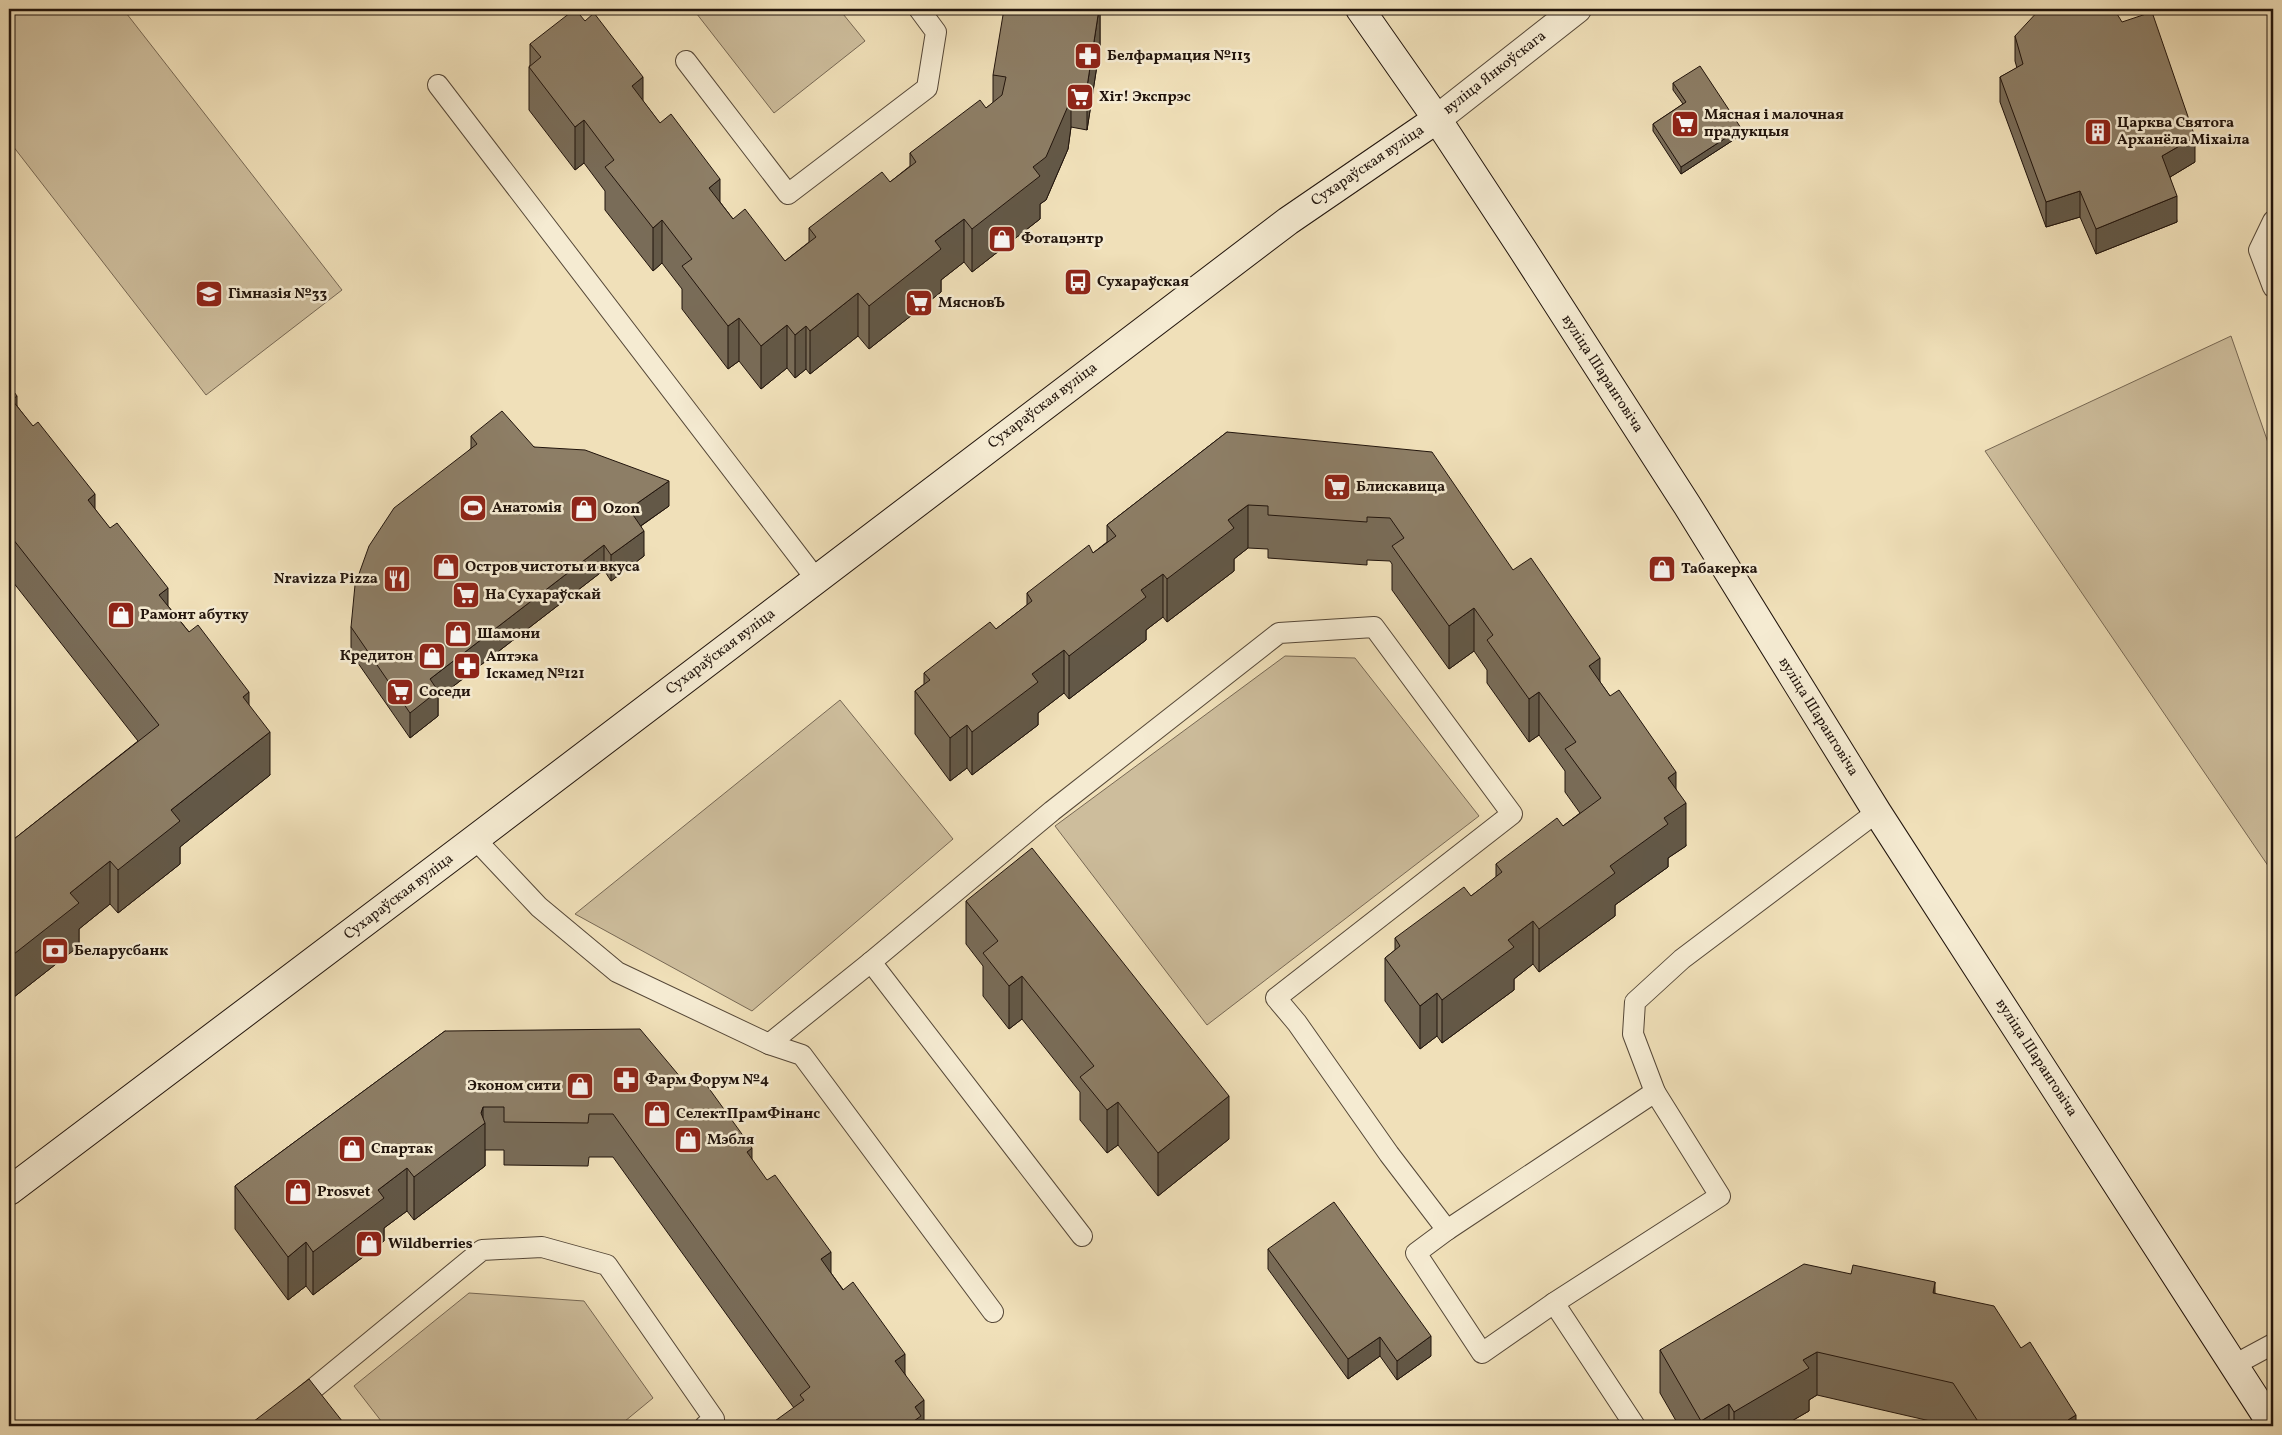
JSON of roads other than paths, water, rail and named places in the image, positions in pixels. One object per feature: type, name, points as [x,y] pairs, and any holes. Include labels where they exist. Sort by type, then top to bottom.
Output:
[{"type":"main road","name":"вуліца Шаранговіча","points":[[1360,9],[1437,119],[1692,513],[1877,812],[2273,1426]]},
{"type":"main road","name":"вуліца Янкоўскага","points":[[1437,119],[1577,9]]},
{"type":"main road","name":"Сухараўская вуліца","points":[[9,1191],[1288,221],[1437,119]]},
{"type":"lane","points":[[686,61],[788,194],[927,88],[936,32],[919,9]]},
{"type":"lane","points":[[438,85],[816,579]]},
{"type":"lane","points":[[2273,221],[2259,250],[2273,287]]},
{"type":"lane","points":[[769,1044],[871,962],[1052,811],[1279,633],[1374,627],[1512,814],[1276,998],[1297,1023],[1389,1154],[1447,1230]]},
{"type":"lane","points":[[1655,1092],[1447,1230],[1416,1253],[1482,1353],[1554,1303],[1720,1196],[1655,1092],[1633,1034],[1636,1002],[1682,959],[1877,812]]},
{"type":"lane","points":[[475,839],[539,907],[617,972],[769,1044],[802,1055],[993,1312]]},
{"type":"lane","points":[[871,962],[951,1069],[1082,1236]]},
{"type":"lane","points":[[268,1426],[482,1250],[542,1247],[608,1265],[714,1419],[705,1426]]},
{"type":"lane","points":[[1554,1303],[1635,1426]]},
{"type":"lane","points":[[2234,1366],[2273,1344]]},
{"type":"place","name":"Белфармация №113","points":[[1088,56]]},
{"type":"place","name":"Хіт! Экспрэс","points":[[1080,97]]},
{"type":"place","name":"Мясная і малочная прадукцыя","points":[[1685,124]]},
{"type":"place","name":"Царква Святога Арханёла Міхаіла","points":[[2098,132]]},
{"type":"place","name":"Фотацэнтр","points":[[1002,239]]},
{"type":"place","name":"Сухараўская","points":[[1078,282]]},
{"type":"place","name":"Гімназія №33","points":[[209,294]]},
{"type":"place","name":"МясновЪ","points":[[919,303]]},
{"type":"place","name":"Блискавица","points":[[1337,487]]},
{"type":"place","name":"Анатомія","points":[[473,508]]},
{"type":"place","name":"Ozon","points":[[584,509]]},
{"type":"place","name":"Остров чистоты и вкуса","points":[[446,567]]},
{"type":"place","name":"Табакерка","points":[[1662,569]]},
{"type":"place","name":"Nravizza Pizza","points":[[397,579]]},
{"type":"place","name":"На Сухараўскай","points":[[466,595]]},
{"type":"place","name":"Рамонт абутку","points":[[121,615]]},
{"type":"place","name":"Шамони","points":[[458,634]]},
{"type":"place","name":"Кредитон","points":[[432,656]]},
{"type":"place","name":"Аптэка Іскамед №121","points":[[467,666]]},
{"type":"place","name":"Соседи","points":[[400,692]]},
{"type":"place","name":"Беларусбанк","points":[[55,951]]},
{"type":"place","name":"Фарм Форум №4","points":[[626,1080]]},
{"type":"place","name":"Эконом сити","points":[[580,1086]]},
{"type":"place","name":"СелектПрамФінанс","points":[[657,1114]]},
{"type":"place","name":"Мэбля","points":[[688,1140]]},
{"type":"place","name":"Спартак","points":[[352,1149]]},
{"type":"place","name":"Prosvet","points":[[298,1192]]},
{"type":"place","name":"Wildberries","points":[[369,1244]]}]
